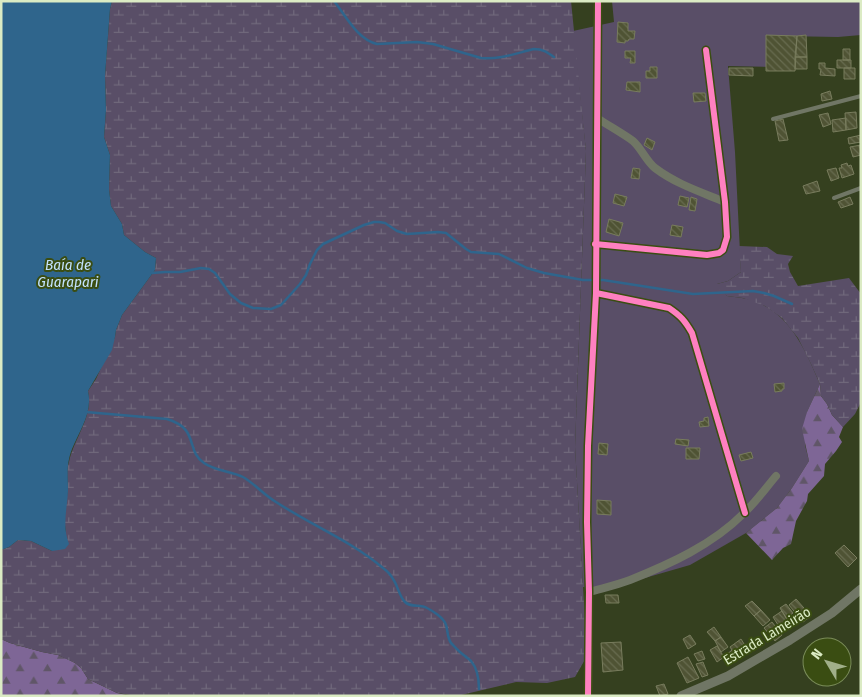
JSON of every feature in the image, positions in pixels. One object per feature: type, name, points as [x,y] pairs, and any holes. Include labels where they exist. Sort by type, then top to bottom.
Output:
[{"type":"street","points":[[588,696],[588,446],[596,293],[598,1]]},
{"type":"street","points":[[595,244],[708,255],[719,253],[723,250],[727,236],[725,202],[706,50]]},
{"type":"street","points":[[597,118],[634,142],[654,167],[678,183],[725,202]]},
{"type":"street","points":[[596,293],[669,308],[679,314],[686,322],[692,333],[745,513]]},
{"type":"street","points":[[589,592],[629,580],[706,544],[745,513],[776,476]]},
{"type":"street","name":"Estrada Lameirão","points":[[680,696],[728,676],[790,640],[832,613],[861,589]]},
{"type":"lane","points":[[774,119],[861,96]]},
{"type":"lane","points":[[834,198],[861,188]]},
{"type":"green space","points":[[112,1],[571,1],[586,151],[575,447],[587,656],[575,677],[547,683],[516,682],[457,696],[137,696],[117,693],[88,679],[81,668],[75,663],[58,655],[1,639],[1,550],[18,540],[31,541],[52,551],[66,536],[65,519],[68,469],[71,453],[86,418],[89,400],[88,391],[96,379],[115,337],[122,315],[155,270],[156,258],[145,252],[124,235],[122,224],[111,206],[109,189],[110,155],[104,137],[106,110],[105,76]]},
{"type":"green space","points":[[612,1],[861,1],[861,35],[838,37],[782,36],[781,67],[728,66],[735,152],[741,272],[728,281],[717,284],[727,296],[758,302],[771,310],[792,330],[807,356],[820,384],[807,412],[805,445],[809,461],[777,508],[746,533],[690,565],[631,582],[600,588],[583,587],[575,447],[586,151],[573,31],[614,22]]},
{"type":"green space","points":[[739,246],[767,247],[777,254],[793,256],[788,264],[798,286],[849,278],[861,294],[860,404],[855,414],[843,427],[832,415],[821,396],[820,384],[798,338],[782,318],[765,306],[743,298],[727,296],[715,286],[728,281],[741,272]]},
{"type":"green space","points":[[820,384],[821,396],[832,415],[843,427],[839,437],[842,442],[825,464],[824,476],[808,494],[807,501],[796,521],[791,544],[783,548],[772,560],[746,533],[777,508],[809,461],[802,429],[807,412]]},
{"type":"green space","points":[[1,639],[65,658],[81,668],[88,679],[117,693],[130,696],[1,696]]},
{"type":"water","name":"Baía de Guarapari","points":[[1,1],[112,1],[105,76],[106,110],[104,137],[110,155],[109,189],[111,206],[122,224],[124,235],[145,252],[156,258],[155,270],[122,315],[116,330],[112,350],[88,391],[89,406],[87,414],[72,449],[68,465],[65,524],[69,544],[65,549],[52,551],[31,541],[18,540],[1,550]]},
{"type":"building","points":[[618,22],[628,23],[628,31],[635,31],[634,39],[629,39],[625,43],[617,42]]},
{"type":"building","points":[[766,35],[797,36],[795,71],[766,71]]},
{"type":"building","points":[[806,35],[807,57],[795,57],[797,36]]},
{"type":"building","points":[[843,49],[850,49],[850,60],[843,60]]},
{"type":"building","points":[[625,51],[635,51],[635,63],[630,63],[631,58],[625,58]]},
{"type":"building","points":[[795,57],[807,57],[807,69],[795,69]]},
{"type":"building","points":[[837,60],[851,60],[851,68],[837,68]]},
{"type":"building","points":[[819,63],[825,63],[825,68],[835,69],[835,76],[820,75]]},
{"type":"building","points":[[650,67],[657,67],[657,78],[646,78],[646,71],[650,71]]},
{"type":"building","points":[[729,68],[753,68],[753,76],[729,75]]},
{"type":"building","points":[[844,68],[855,68],[855,79],[844,79]]},
{"type":"building","points":[[627,82],[640,82],[640,92],[626,90]]},
{"type":"building","points":[[830,91],[832,99],[822,101],[821,94]]},
{"type":"building","points":[[693,93],[705,93],[706,101],[694,102]]},
{"type":"building","points":[[856,112],[857,128],[846,130],[845,113]]},
{"type":"building","points":[[828,113],[831,124],[823,127],[819,115]]},
{"type":"building","points":[[846,118],[846,130],[833,132],[832,120]]},
{"type":"building","points":[[783,119],[788,140],[779,141],[775,121]]},
{"type":"building","points":[[861,135],[861,142],[849,144],[848,138]]},
{"type":"building","points":[[647,138],[655,142],[652,150],[644,145]]},
{"type":"building","points":[[861,145],[861,155],[853,157],[850,147]]},
{"type":"building","points":[[847,163],[848,166],[851,165],[854,174],[842,178],[839,168],[842,168],[841,165]]},
{"type":"building","points":[[633,168],[640,169],[639,179],[631,178]]},
{"type":"building","points":[[836,168],[839,178],[831,181],[827,170]]},
{"type":"building","points":[[817,181],[820,191],[806,194],[803,186]]},
{"type":"building","points":[[615,194],[627,197],[624,206],[613,203]]},
{"type":"building","points":[[680,196],[689,198],[687,207],[678,205]]},
{"type":"building","points":[[691,197],[697,199],[695,211],[689,210]]},
{"type":"building","points":[[850,197],[853,204],[841,208],[838,202]]},
{"type":"building","points":[[609,219],[623,223],[619,236],[606,232]]},
{"type":"building","points":[[672,225],[683,227],[681,237],[670,235]]},
{"type":"building","points":[[784,383],[782,391],[775,392],[774,384]]},
{"type":"building","points":[[708,417],[709,426],[700,427],[699,422],[704,421],[704,418]]},
{"type":"building","points":[[676,439],[689,440],[688,446],[675,444]]},
{"type":"building","points":[[599,443],[608,444],[607,455],[598,454]]},
{"type":"building","points":[[686,448],[700,448],[699,459],[686,459]]},
{"type":"building","points":[[751,452],[753,458],[741,461],[739,455]]},
{"type":"building","points":[[597,500],[611,501],[611,515],[597,514]]},
{"type":"building","points":[[844,545],[857,558],[848,567],[835,553]]},
{"type":"building","points":[[605,595],[618,595],[619,603],[606,603]]},
{"type":"building","points":[[796,599],[811,616],[803,622],[789,605]]},
{"type":"building","points":[[752,601],[761,610],[754,616],[745,606]]},
{"type":"building","points":[[786,604],[793,613],[786,618],[780,608]]},
{"type":"building","points":[[761,610],[770,620],[763,626],[754,616]]},
{"type":"building","points":[[782,611],[789,622],[780,628],[773,617]]},
{"type":"building","points":[[772,622],[782,635],[775,641],[764,628]]},
{"type":"building","points":[[714,627],[721,637],[715,641],[707,632]]},
{"type":"building","points":[[690,635],[696,644],[688,649],[683,639]]},
{"type":"building","points":[[721,637],[728,647],[721,652],[715,641]]},
{"type":"building","points":[[741,639],[749,652],[730,664],[725,656],[732,650],[730,647]]},
{"type":"building","points":[[621,642],[623,670],[603,672],[601,643]]},
{"type":"building","points":[[717,646],[724,657],[717,662],[710,650]]},
{"type":"building","points":[[702,651],[705,659],[698,661],[694,654]]},
{"type":"building","points":[[688,657],[699,678],[687,683],[677,663]]},
{"type":"building","points":[[703,662],[708,675],[702,677],[696,664]]},
{"type":"building","points":[[664,684],[668,694],[660,696],[656,686]]},
{"type":"waterway","points":[[334,1],[358,32],[377,44],[417,42],[433,44],[481,58],[501,57],[537,49],[545,51],[554,57]]},
{"type":"waterway","points":[[152,273],[180,272],[201,268],[209,269],[215,273],[230,294],[241,303],[253,308],[271,309],[281,305],[300,284],[317,250],[323,244],[364,225],[379,222],[407,234],[446,233],[471,252],[499,254],[527,268],[544,273],[693,294],[753,291],[774,296],[792,304]]},
{"type":"waterway","points":[[86,412],[167,419],[177,423],[184,428],[198,458],[204,463],[213,468],[243,477],[276,502],[371,558],[390,575],[405,602],[410,605],[427,608],[443,620],[451,643],[475,667],[479,689]]},
{"type":"cycle path","points":[[588,696],[588,446],[596,293],[598,1]]},
{"type":"cycle path","points":[[595,244],[707,255],[719,253],[723,250],[727,237],[725,202],[706,50]]},
{"type":"cycle path","points":[[596,293],[669,308],[680,316],[687,325],[692,333],[745,513]]}]
